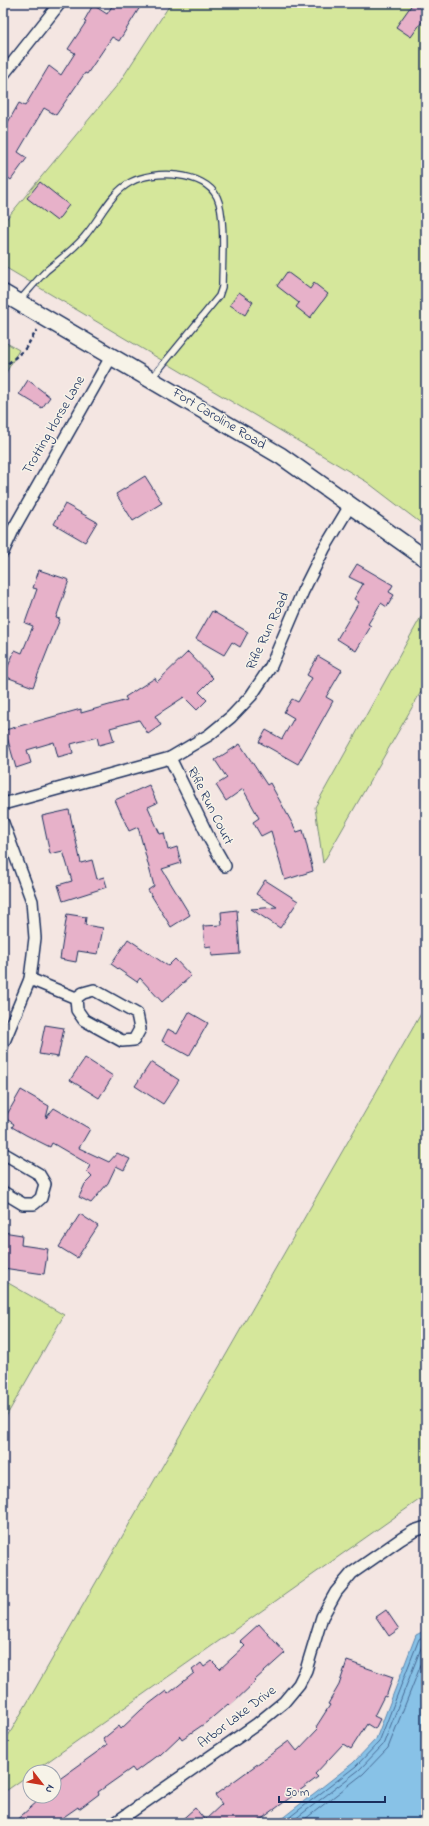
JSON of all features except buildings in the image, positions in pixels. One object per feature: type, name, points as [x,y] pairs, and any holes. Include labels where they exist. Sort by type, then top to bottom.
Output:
[{"type":"street","points":[[3,75],[60,3]]},
{"type":"street","name":"Fort Caroline Road","points":[[3,293],[280,456],[351,504],[426,559]]},
{"type":"street","name":"Trotting Horse Lane","points":[[3,552],[14,528],[111,357]]},
{"type":"street","name":"Rifle Run Road","points":[[3,804],[170,758],[209,736],[231,717],[251,696],[271,666],[303,591],[324,549],[351,504]]},
{"type":"street","name":"Rifle Run Court","points":[[170,758],[209,838],[225,866]]},
{"type":"street","points":[[3,823],[32,901],[35,938],[30,979],[3,1044]]},
{"type":"street","points":[[30,979],[76,998]]},
{"type":"street","points":[[94,990],[137,1014],[140,1029],[134,1040],[122,1041],[84,1020],[77,1010],[76,998],[83,992],[94,990]]},
{"type":"street","points":[[3,1153],[39,1174],[45,1184],[41,1198],[34,1204],[22,1204],[3,1192]]},
{"type":"street","name":"Arbor Lake Drive","points":[[115,1823],[257,1724],[284,1702],[299,1684],[306,1670],[322,1617],[336,1592],[352,1574],[401,1539],[414,1531],[426,1527]]},
{"type":"lane","points":[[18,302],[45,273],[74,248],[86,235],[119,191],[131,182],[147,175],[157,174],[185,177],[196,180],[217,196],[222,213],[222,287],[220,296],[151,379]]},
{"type":"path","points":[[3,368],[25,349],[44,318]]},
{"type":"green space","points":[[171,3],[426,3],[426,527],[367,482],[3,266],[3,223],[119,83]]},
{"type":"green space","points":[[3,341],[19,350],[3,378]]},
{"type":"green space","points":[[422,615],[426,618],[426,683],[323,863],[315,807]]},
{"type":"green space","points":[[426,1005],[426,1495],[44,1764],[22,1764],[22,1780],[3,1793],[3,1745]]},
{"type":"green space","points":[[3,1280],[64,1315],[3,1422]]},
{"type":"water","points":[[426,1630],[426,1823],[276,1823],[353,1763],[376,1739],[416,1635]]}]
